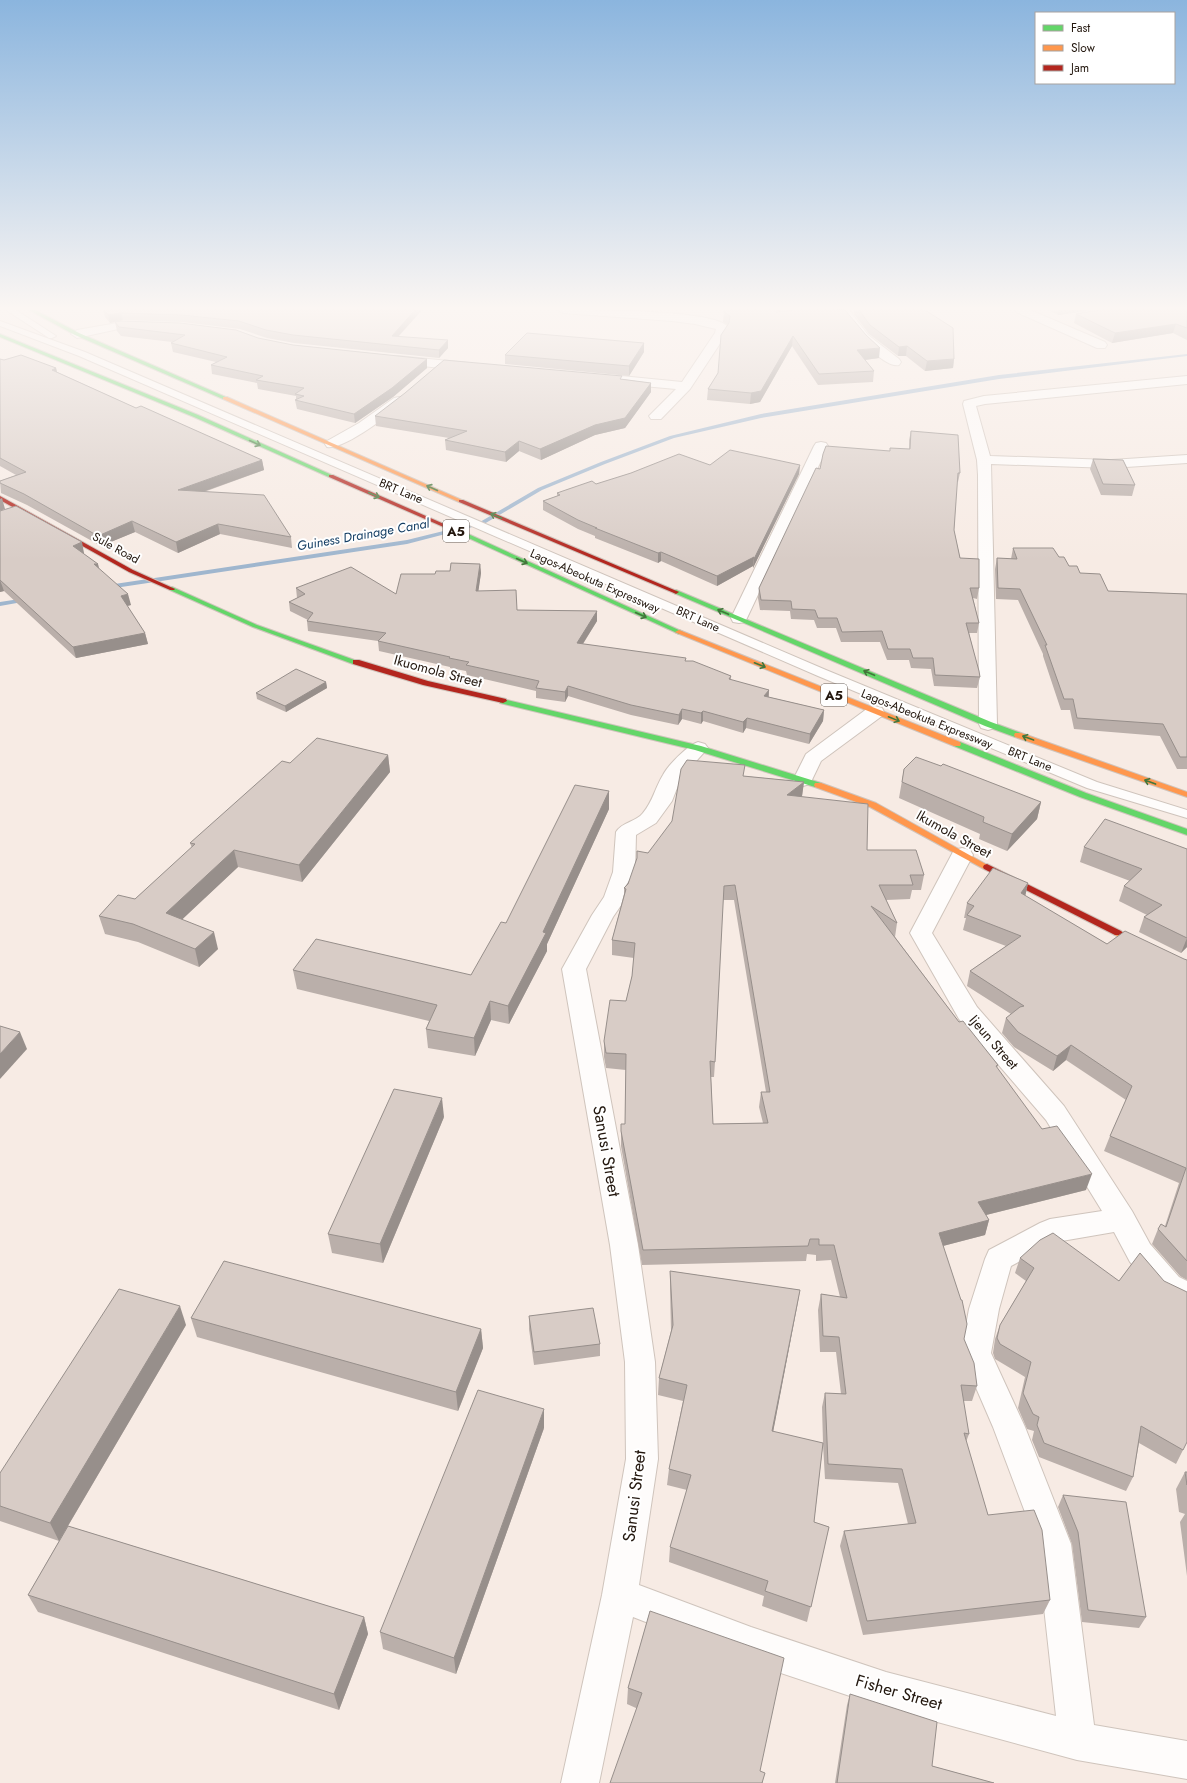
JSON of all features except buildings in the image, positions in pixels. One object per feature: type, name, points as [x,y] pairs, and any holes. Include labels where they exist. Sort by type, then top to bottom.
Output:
[{"type":"main road","name":"Lagos-Abeokuta Expressway","points":[[140,393],[487,545],[678,632],[1083,795],[1187,832]]},
{"type":"main road","name":"Lagos-Abeokuta Expressway","points":[[214,393],[467,504],[988,724],[1187,795]]},
{"type":"main road","name":"Sule Road","points":[[0,498],[131,570],[181,592]]},
{"type":"main road","name":"Ikuomola Street","points":[[181,592],[255,626],[337,657],[426,683],[698,748]]},
{"type":"main road","name":"Ikumola Street","points":[[698,748],[804,780],[873,805],[962,855],[1187,967]]},
{"type":"street","points":[[332,444],[364,426],[410,393]]},
{"type":"street","points":[[656,416],[679,393]]},
{"type":"street","points":[[988,724],[984,460],[969,404],[973,402],[1059,393]]},
{"type":"street","points":[[739,618],[821,446]]},
{"type":"street","points":[[984,460],[1111,464],[1187,459]]},
{"type":"street","points":[[0,517],[22,509]]},
{"type":"street","points":[[804,780],[813,758],[875,712]]},
{"type":"street","name":"Sanusi Street","points":[[620,1595],[642,1460],[640,1362],[624,1245],[574,969],[603,915],[615,898],[624,872],[626,832],[649,819],[662,801],[672,776],[698,748]]},
{"type":"street","name":"Ijeun Street","points":[[962,855],[921,933],[968,1013],[1056,1113],[1122,1219]]},
{"type":"street","points":[[1077,1741],[1054,1544],[1009,1427],[976,1353],[984,1309],[999,1259],[1050,1231],[1122,1219],[1140,1253],[1169,1286],[1187,1296]]},
{"type":"street","points":[[580,1783],[620,1595]]},
{"type":"street","name":"Fisher Street","points":[[620,1595],[751,1644],[886,1690],[1077,1741],[1187,1760]]},
{"type":"lane","name":"BRT Lane","points":[[173,393],[822,673],[1092,785],[1187,814]]},
{"type":"waterway","name":"Guiness Drainage Canal","points":[[108,587],[407,542],[482,523],[540,489],[672,437],[761,416],[900,393]]},
{"type":"waterway","name":"Guiness Drainage Canal","points":[[0,604],[26,600]]},
{"type":"traffic: fast","points":[[141,393],[331,476]]},
{"type":"traffic: fast","points":[[214,393],[225,398]]},
{"type":"traffic: fast","points":[[466,535],[679,632]]},
{"type":"traffic: fast","points":[[172,589],[255,626],[356,662]]},
{"type":"traffic: fast","points":[[676,592],[988,724],[1018,735]]},
{"type":"traffic: fast","points":[[503,701],[698,748],[818,785]]},
{"type":"traffic: fast","points":[[957,744],[1083,795],[1187,832]]},
{"type":"traffic: slow","points":[[225,398],[461,501]]},
{"type":"traffic: slow","points":[[679,632],[957,744]]},
{"type":"traffic: slow","points":[[1018,735],[1187,795]]},
{"type":"traffic: slow","points":[[818,785],[873,805],[987,867]]},
{"type":"traffic: slow","points":[[1118,933],[1187,967]]},
{"type":"traffic: jam","points":[[331,476],[466,535]]},
{"type":"traffic: jam","points":[[0,498],[131,571],[172,589]]},
{"type":"traffic: jam","points":[[461,501],[676,592]]},
{"type":"traffic: jam","points":[[356,662],[426,683],[503,701]]},
{"type":"traffic: jam","points":[[987,867],[1118,933]]}]
